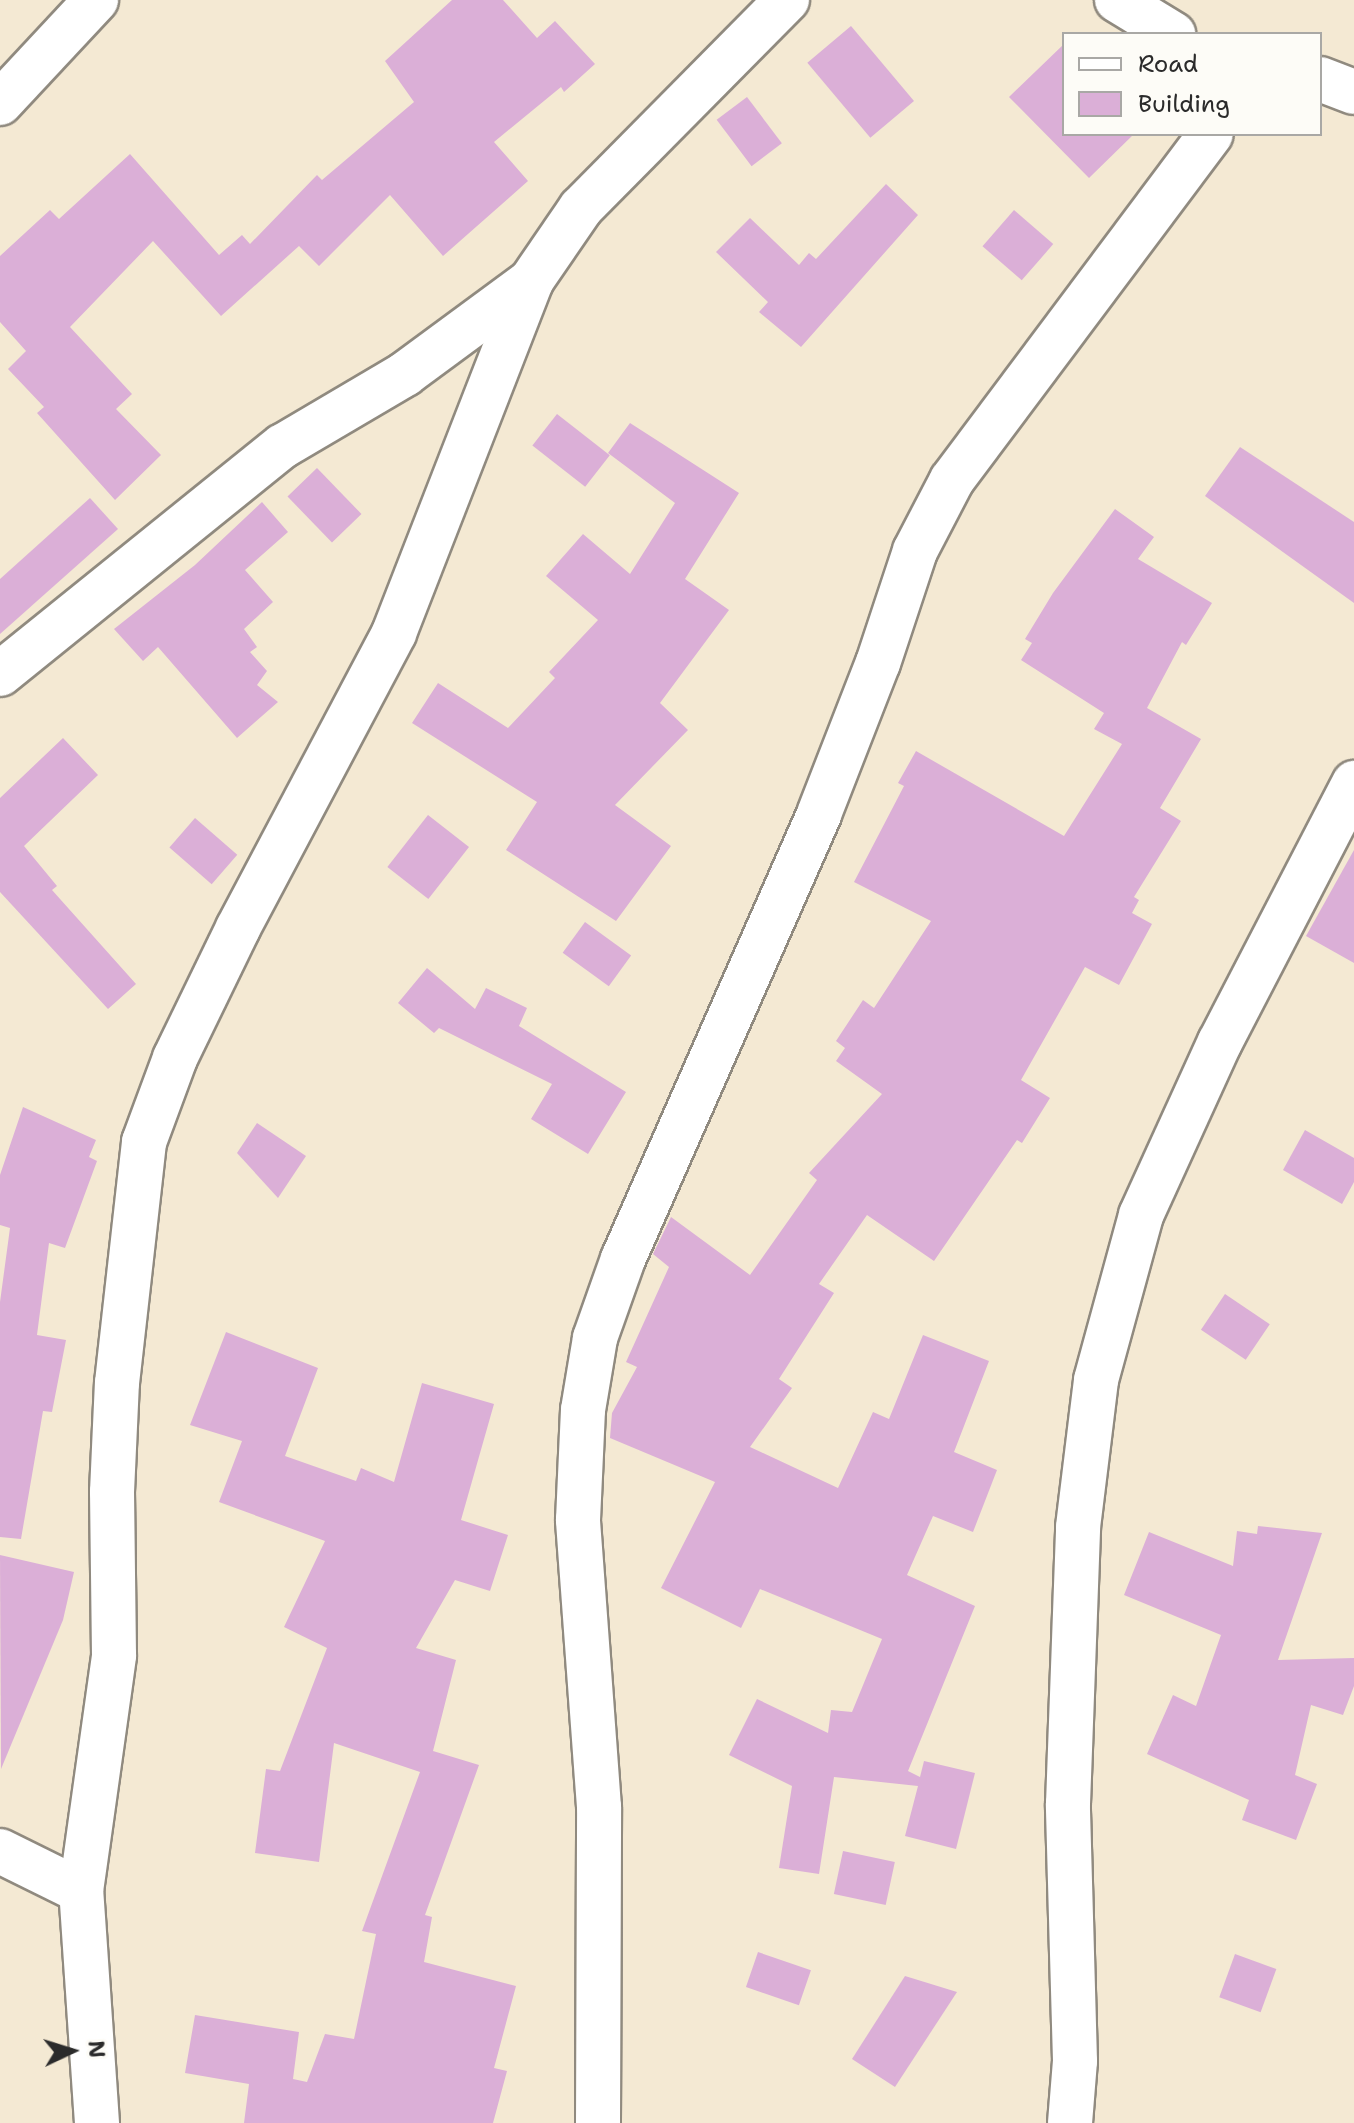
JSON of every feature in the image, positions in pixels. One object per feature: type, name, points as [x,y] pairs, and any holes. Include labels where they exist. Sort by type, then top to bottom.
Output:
[{"type":"street","points":[[0,103],[96,0]]},
{"type":"street","points":[[97,2123],[81,1891],[114,1655],[112,1492],[117,1383],[144,1142],[175,1058],[238,928],[394,633],[531,281],[581,208],[787,0]]},
{"type":"street","points":[[1117,0],[1170,32]]},
{"type":"street","points":[[1322,80],[1354,92]]},
{"type":"street","points":[[598,2123],[599,1807],[578,1520],[583,1410],[595,1338],[623,1259],[819,814],[878,663],[915,551],[952,480],[1210,136]]},
{"type":"street","points":[[0,674],[283,446],[405,374],[531,281]]},
{"type":"street","points":[[1070,2123],[1075,2061],[1068,1804],[1078,1527],[1096,1380],[1141,1215],[1220,1042],[1354,783]]},
{"type":"street","points":[[0,1851],[81,1891]]},
{"type":"building","points":[[452,0],[503,0],[537,38],[555,21],[595,64],[564,92],[561,87],[494,142],[528,181],[443,256],[390,195],[319,266],[299,246],[221,316],[153,241],[70,327],[132,394],[116,409],[161,455],[115,500],[37,413],[44,407],[8,369],[26,351],[0,322],[0,256],[50,210],[59,219],[130,154],[219,255],[242,235],[250,244],[317,175],[322,180],[414,102],[385,61]]},
{"type":"building","points":[[851,26],[914,101],[870,138],[807,63]]},
{"type":"building","points":[[1062,46],[1062,136],[1132,136],[1089,178],[1009,97]]},
{"type":"building","points":[[747,97],[782,143],[752,166],[717,120]]},
{"type":"building","points":[[886,184],[918,215],[801,347],[759,312],[768,302],[716,252],[750,218],[799,265],[809,253],[816,259]]},
{"type":"building","points":[[1014,210],[1053,244],[1022,280],[983,246]]},
{"type":"building","points":[[557,414],[610,455],[585,487],[532,446]]},
{"type":"building","points":[[630,423],[739,493],[685,579],[729,610],[660,703],[688,730],[615,805],[671,846],[616,921],[506,850],[537,802],[412,723],[438,683],[508,728],[555,678],[549,672],[598,620],[546,576],[583,534],[630,574],[675,503],[608,453]]},
{"type":"building","points":[[1240,447],[1354,522],[1354,603],[1205,496]]},
{"type":"building","points":[[317,468],[361,514],[332,543],[288,496]]},
{"type":"building","points":[[90,498],[118,529],[0,634],[0,579]]},
{"type":"building","points":[[262,502],[288,532],[245,570],[273,602],[244,629],[257,647],[250,652],[267,671],[257,685],[278,702],[237,738],[158,647],[143,661],[114,629],[195,565]]},
{"type":"building","points":[[1115,509],[1154,537],[1138,559],[1212,603],[1186,645],[1182,642],[1147,708],[1201,739],[1160,808],[1181,821],[1134,897],[1139,900],[1132,913],[1152,924],[1119,985],[1085,967],[1021,1080],[1050,1098],[1022,1143],[1017,1140],[934,1261],[867,1215],[819,1284],[834,1293],[779,1379],[792,1388],[750,1447],[838,1488],[873,1412],[889,1419],[923,1335],[989,1361],[954,1452],[997,1470],[973,1532],[933,1516],[907,1575],[975,1606],[908,1771],[920,1777],[924,1761],[975,1773],[956,1849],[905,1836],[918,1786],[834,1777],[819,1874],[779,1868],[792,1786],[729,1755],[757,1699],[828,1733],[831,1710],[852,1712],[882,1639],[760,1589],[741,1628],[661,1588],[715,1482],[610,1438],[612,1413],[637,1367],[626,1362],[669,1267],[653,1254],[671,1217],[750,1275],[817,1180],[809,1173],[882,1094],[836,1061],[845,1048],[836,1041],[863,1000],[874,1008],[931,921],[854,882],[904,786],[898,783],[916,751],[1064,836],[1122,744],[1094,729],[1104,713],[1021,660],[1032,643],[1025,639],[1053,593]]},
{"type":"building","points":[[63,738],[98,775],[24,846],[57,886],[52,890],[136,984],[108,1009],[0,892],[0,798]]},
{"type":"building","points":[[428,815],[469,847],[428,899],[387,867]]},
{"type":"building","points":[[195,818],[237,855],[212,884],[169,847]]},
{"type":"building","points":[[1354,850],[1354,963],[1306,936]]},
{"type":"building","points":[[585,922],[631,956],[609,986],[563,953]]},
{"type":"building","points":[[427,968],[475,1009],[486,988],[527,1008],[519,1026],[626,1092],[588,1154],[531,1119],[552,1084],[439,1028],[434,1033],[398,1003]]},
{"type":"building","points":[[23,1107],[96,1140],[89,1157],[97,1161],[65,1248],[49,1243],[37,1335],[66,1340],[52,1412],[43,1411],[21,1539],[0,1537],[0,1302],[10,1228],[0,1225],[0,1175]]},
{"type":"building","points":[[257,1123],[306,1156],[278,1198],[237,1153]]},
{"type":"building","points":[[1305,1130],[1354,1158],[1354,1182],[1342,1204],[1283,1170]]},
{"type":"building","points":[[1225,1294],[1270,1324],[1246,1360],[1201,1330]]},
{"type":"building","points":[[226,1332],[318,1368],[285,1456],[356,1481],[361,1468],[394,1482],[422,1383],[494,1404],[461,1520],[508,1535],[490,1591],[455,1580],[416,1648],[456,1660],[433,1751],[479,1765],[425,1915],[432,1917],[424,1962],[516,1986],[494,2068],[507,2071],[493,2123],[244,2123],[249,2084],[185,2073],[195,2015],[299,2032],[293,2079],[307,2082],[325,2034],[354,2039],[376,1934],[362,1931],[420,1772],[334,1743],[319,1862],[255,1853],[266,1769],[280,1771],[327,1648],[284,1627],[325,1541],[219,1502],[242,1441],[190,1425]]},
{"type":"building","points":[[1258,1526],[1322,1533],[1278,1660],[1354,1658],[1354,1686],[1343,1715],[1311,1705],[1295,1775],[1317,1784],[1296,1840],[1242,1820],[1249,1800],[1147,1754],[1173,1695],[1196,1706],[1221,1635],[1124,1595],[1149,1532],[1233,1566],[1237,1531],[1257,1534]]},
{"type":"building","points":[[0,1555],[74,1572],[63,1620],[1,1769]]},
{"type":"building","points":[[843,1851],[895,1862],[886,1905],[834,1894]]},
{"type":"building","points":[[758,1952],[811,1970],[799,2005],[746,1987]]},
{"type":"building","points":[[1235,1954],[1276,1969],[1261,2012],[1219,1997]]},
{"type":"building","points":[[905,1976],[957,1992],[895,2087],[852,2059]]}]
